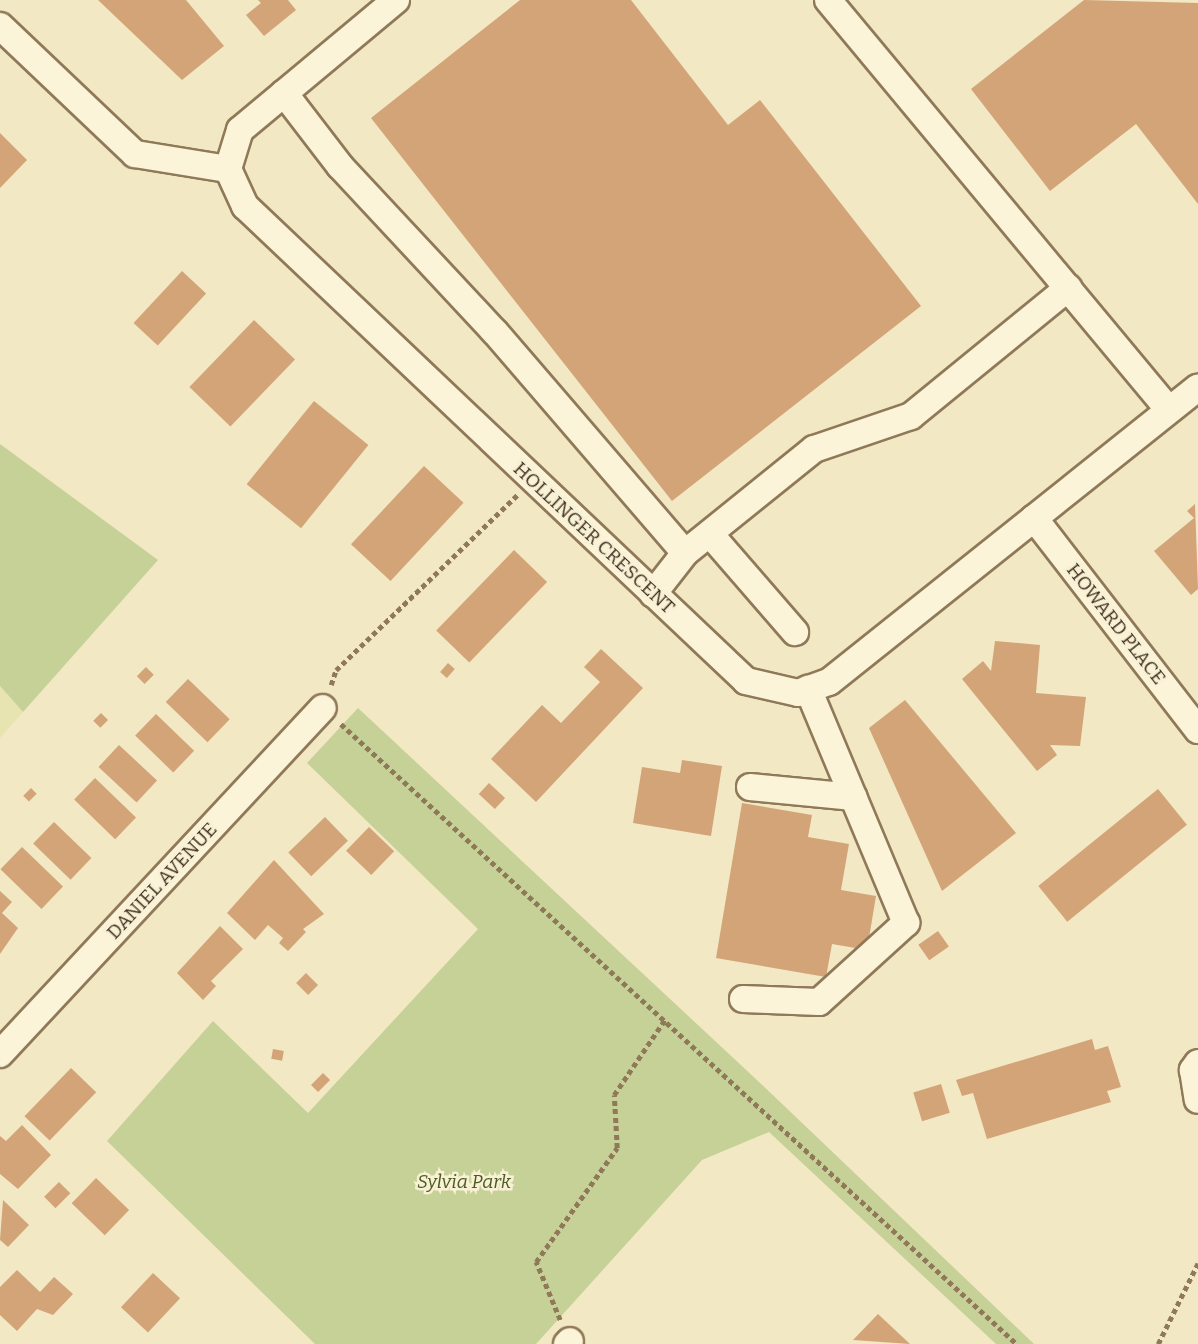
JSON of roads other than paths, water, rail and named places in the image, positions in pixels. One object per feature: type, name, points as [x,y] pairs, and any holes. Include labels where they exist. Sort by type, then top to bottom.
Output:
[{"type":"street","points":[[0,26],[135,153],[228,170],[240,130],[396,0]]},
{"type":"street","points":[[828,0],[1169,410]]},
{"type":"street","points":[[284,93],[340,166],[495,332],[685,552]]},
{"type":"street","name":"HOLLINGER CRESCENT","points":[[228,170],[245,206],[746,681],[798,693],[829,682],[1198,387]]},
{"type":"street","points":[[653,594],[685,552],[814,449],[911,416],[1068,288]]},
{"type":"street","name":"HOWARD PLACE","points":[[1034,518],[1198,730]]},
{"type":"street","points":[[710,534],[795,632]]},
{"type":"street","points":[[743,999],[819,1002],[906,923],[808,689]]},
{"type":"street","name":"DANIEL AVENUE","points":[[0,1054],[323,708]]},
{"type":"street","points":[[750,787],[854,797]]},
{"type":"street","points":[[1198,1063],[1193,1070],[1198,1100]]},
{"type":"park label","name":"Sylvia Park","points":[[464,1182]]}]
